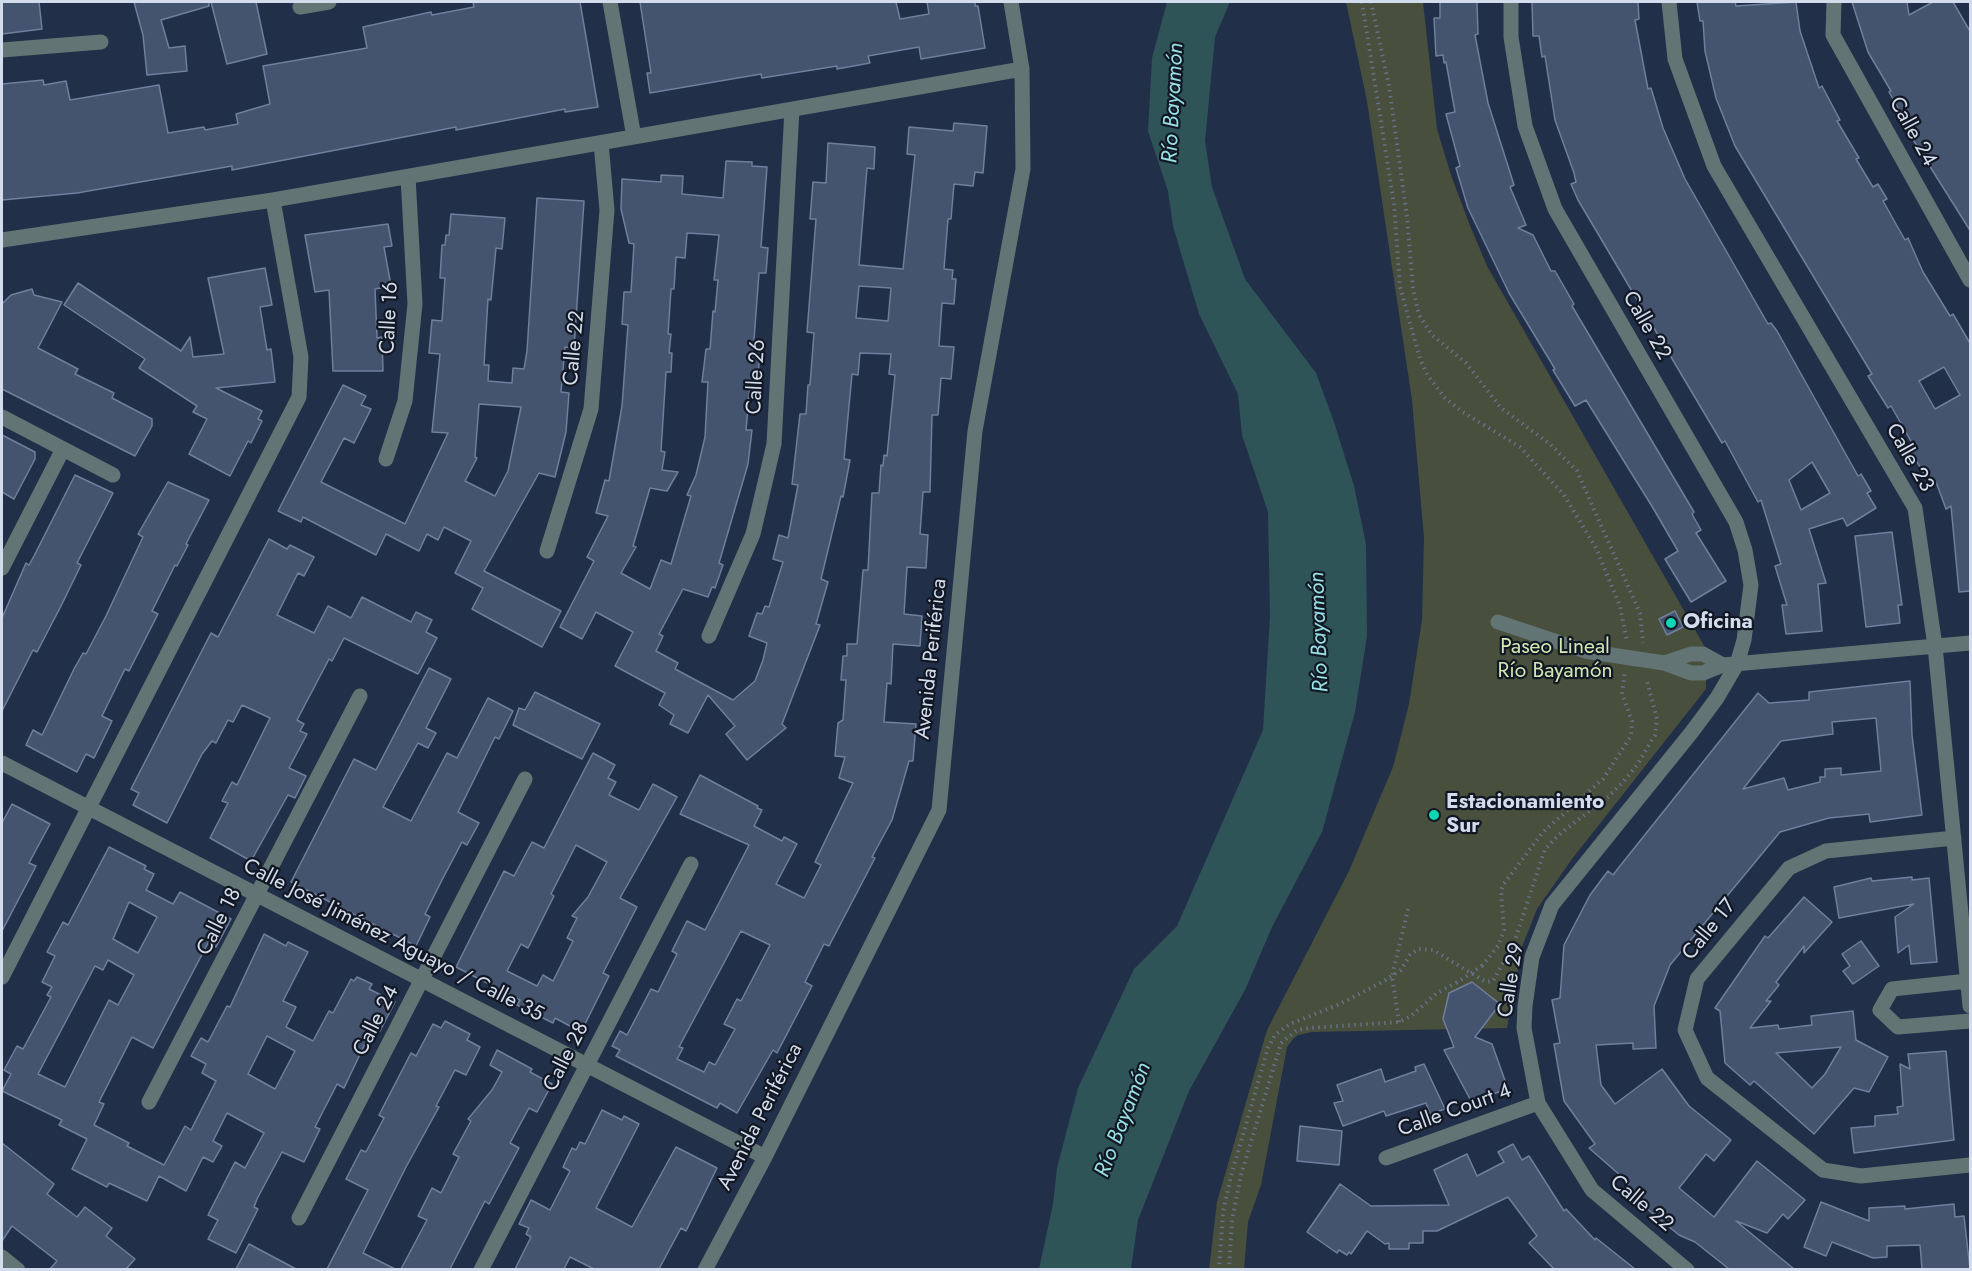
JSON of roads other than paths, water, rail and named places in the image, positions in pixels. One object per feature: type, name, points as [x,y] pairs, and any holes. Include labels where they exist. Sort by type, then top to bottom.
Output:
[{"type":"street","points":[[300,7],[329,2]]},
{"type":"street","points":[[610,2],[634,137]]},
{"type":"street","name":"Avenida Periférica","points":[[705,1269],[765,1157],[939,810],[975,431],[1023,169],[1022,69],[1011,2]]},
{"type":"street","name":"Calle 22","points":[[1511,2],[1511,37],[1525,126],[1555,209],[1736,522],[1745,550],[1751,585],[1744,640],[1730,665],[1717,698],[1691,733]]},
{"type":"street","name":"Calle 23","points":[[1669,2],[1675,59],[1714,166],[1915,508],[1935,646],[1971,1006]]},
{"type":"street","name":"Calle 24","points":[[1834,2],[1833,35],[1971,280]]},
{"type":"street","points":[[2,50],[101,42]]},
{"type":"street","points":[[2,240],[273,200],[1022,69]]},
{"type":"street","name":"Calle 26","points":[[709,636],[753,534],[774,444],[792,109]]},
{"type":"street","name":"Calle 22","points":[[547,551],[591,409],[607,210],[601,143]]},
{"type":"street","name":"Calle 16","points":[[386,459],[405,401],[415,304],[408,177]]},
{"type":"street","points":[[2,977],[299,396],[301,357],[273,200]]},
{"type":"street","points":[[2,417],[113,475]]},
{"type":"street","points":[[2,568],[63,449]]},
{"type":"street","points":[[1498,622],[1585,651],[1626,660],[1664,663],[1691,654],[1703,654],[1730,665],[1971,643]]},
{"type":"street","name":"Calle 18","points":[[149,1102],[360,696]]},
{"type":"street","name":"Calle 29","points":[[1538,1103],[1524,1028],[1525,1006],[1532,957],[1552,905],[1691,733]]},
{"type":"street","name":"Calle José Jiménez Aguayo / Calle 35","points":[[2,763],[765,1157]]},
{"type":"street","name":"Calle 24","points":[[299,1218],[525,778]]},
{"type":"street","name":"Calle 17","points":[[1954,838],[1826,851],[1789,868],[1697,978],[1685,1030],[1707,1078],[1822,1170],[1862,1176],[1971,1165]]},
{"type":"street","name":"Calle 28","points":[[481,1269],[691,864]]},
{"type":"street","points":[[1968,981],[1892,989],[1880,1010],[1898,1028],[1971,1021]]},
{"type":"street","name":"Calle 22","points":[[1538,1103],[1592,1190],[1687,1269]]},
{"type":"street","name":"Calle Court 4","points":[[1386,1158],[1538,1103]]},
{"type":"street","points":[[2,1257],[18,1269]]},
{"type":"water","name":"Río Bayamón","points":[[1167,2],[1230,2],[1215,37],[1205,141],[1212,187],[1245,279],[1316,373],[1334,422],[1354,486],[1366,544],[1367,636],[1355,712],[1322,832],[1272,927],[1245,990],[1189,1091],[1138,1220],[1131,1269],[1039,1269],[1053,1204],[1057,1168],[1078,1088],[1134,969],[1177,926],[1263,730],[1270,616],[1268,512],[1242,435],[1238,394],[1199,314],[1173,226],[1168,191],[1148,131],[1152,58]]},
{"type":"place","name":"Oficina","points":[[1671,623]]},
{"type":"place","name":"Estacionamiento Sur","points":[[1434,815]]},
{"type":"park label","name":"Paseo Lineal Río Bayamón","points":[[1555,660]]}]
